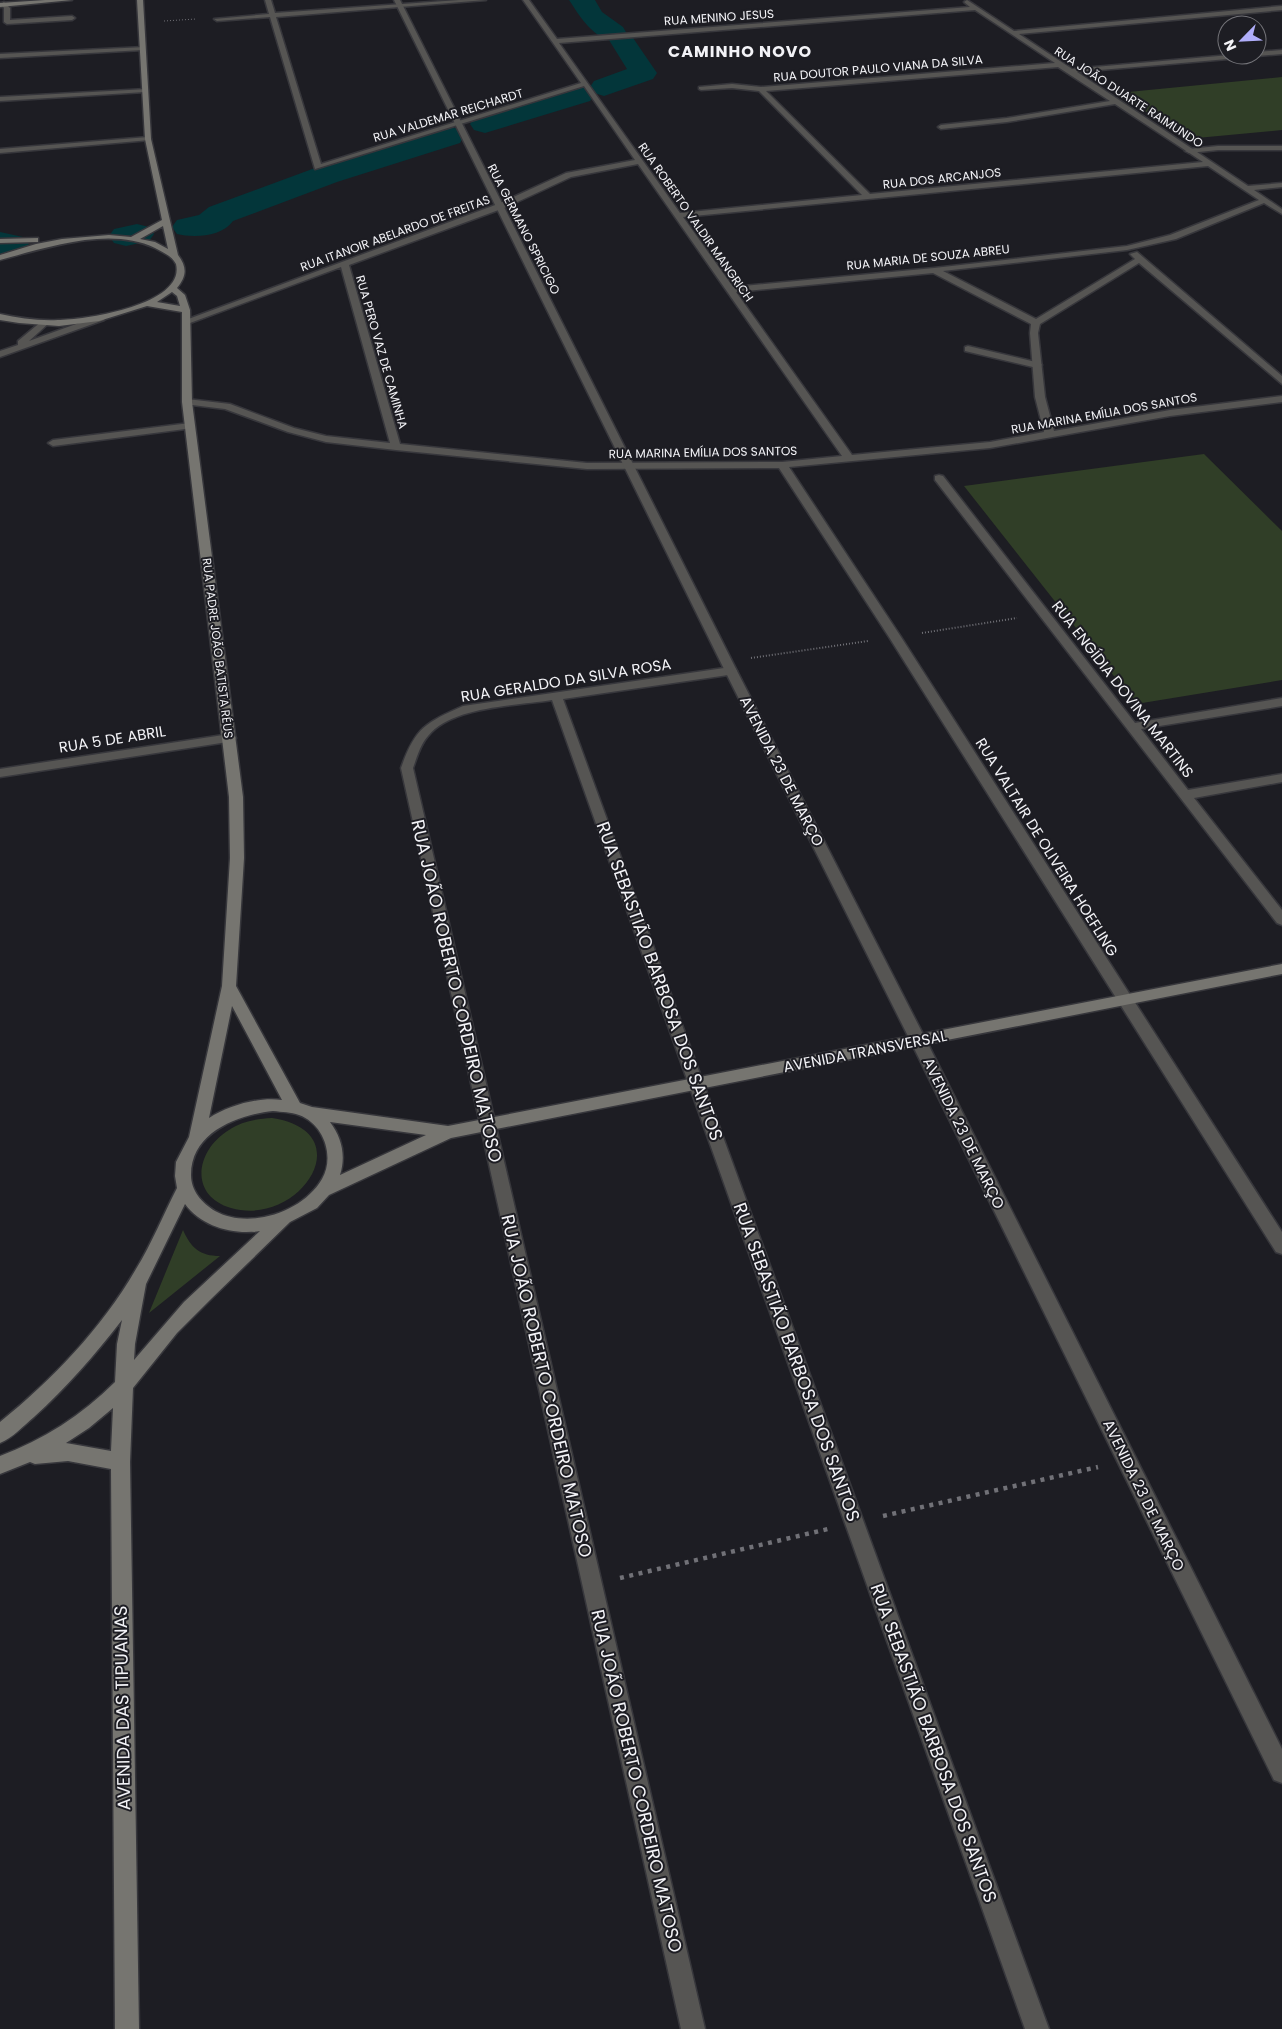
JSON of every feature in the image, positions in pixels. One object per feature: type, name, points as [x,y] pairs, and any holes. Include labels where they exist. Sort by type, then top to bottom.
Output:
[{"type":"main road","points":[[3,2],[69,0]]},
{"type":"main road","points":[[140,0],[148,139],[174,256]]},
{"type":"main road","points":[[131,240],[167,221]]},
{"type":"main road","points":[[0,241],[100,238],[131,240],[157,246],[174,256],[181,264],[182,273],[172,288],[146,304],[101,318],[45,323],[0,317]]},
{"type":"main road","points":[[0,258],[30,247],[66,240]]},
{"type":"main road","name":"RUA PADRE JOÃO BATISTA RÉUS","points":[[172,288],[182,295],[186,316],[187,402],[236,797],[237,858],[229,986],[197,1138]]},
{"type":"main road","points":[[146,304],[164,305],[186,316]]},
{"type":"main road","name":"AVENIDA TRANSVERSAL","points":[[322,1191],[448,1132],[1282,969]]},
{"type":"main road","points":[[229,986],[294,1107]]},
{"type":"main road","points":[[7,1462],[40,1448],[84,1421],[123,1386],[173,1325],[200,1298],[286,1218],[312,1202],[333,1174],[336,1156],[333,1139],[324,1125],[309,1113],[294,1107],[273,1104],[252,1107],[231,1114],[212,1124],[197,1138],[186,1155],[182,1172],[184,1190],[192,1204],[206,1215],[223,1223],[243,1226],[258,1225],[286,1218]]},
{"type":"main road","name":"AVENIDA TRANSVERSAL","points":[[309,1113],[448,1132]]},
{"type":"main road","points":[[0,1434],[21,1418],[61,1378],[104,1329],[137,1284],[184,1190]]},
{"type":"main road","name":"AVENIDA DAS TIPUANAS","points":[[127,2029],[119,1560],[120,1462],[123,1386],[130,1317],[137,1284]]},
{"type":"main road","points":[[7,1462],[59,1451],[77,1452],[120,1462]]},
{"type":"street","points":[[268,0],[273,15]]},
{"type":"street","points":[[217,19],[399,3],[483,0]]},
{"type":"street","name":"RUA ROBERTO VALDIR MANGRICH","points":[[526,0],[848,457]]},
{"type":"street","name":"RUA JOÃO DUARTE RAIMUNDO","points":[[963,0],[1282,212]]},
{"type":"street","points":[[3,2],[7,8],[6,22],[72,18]]},
{"type":"street","name":"RUA GERMANO SPRICIGO","points":[[399,3],[631,467]]},
{"type":"street","name":"RUA MENINO JESUS","points":[[555,41],[975,8]]},
{"type":"street","points":[[1012,33],[1282,8]]},
{"type":"street","name":"RUA VALDEMAR REICHARDT","points":[[273,15],[318,167],[585,84]]},
{"type":"street","points":[[0,56],[143,48]]},
{"type":"street","points":[[1267,53],[1282,52]]},
{"type":"street","points":[[1069,71],[1217,58]]},
{"type":"street","name":"RUA DOUTOR PAULO VIANA DA SILVA","points":[[761,89],[1058,64]]},
{"type":"street","points":[[701,88],[732,86],[761,89]]},
{"type":"street","name":"RUA DOUTOR PAULO VIANA DA SILVA","points":[[761,89],[868,196]]},
{"type":"street","points":[[0,99],[145,90]]},
{"type":"street","points":[[941,127],[1007,120],[1114,102]]},
{"type":"street","points":[[0,151],[148,139]]},
{"type":"street","points":[[1189,151],[1218,148],[1282,148]]},
{"type":"street","name":"RUA ITANOIR ABELARDO DE FREITAS","points":[[186,316],[344,263],[501,206],[569,176],[613,165],[640,161]]},
{"type":"street","name":"RUA DOS ARCANJOS","points":[[678,215],[1209,164]]},
{"type":"street","points":[[1247,188],[1282,184]]},
{"type":"street","name":"RUA MARIA DE SOUZA ABREU","points":[[731,290],[934,270],[1127,248],[1173,237],[1265,200]]},
{"type":"street","points":[[1127,248],[1282,381]]},
{"type":"street","points":[[1050,435],[1044,416],[1036,366],[1034,333],[1036,323],[1140,259]]},
{"type":"street","name":"RUA PERO VAZ DE CAMINHA","points":[[344,263],[396,447]]},
{"type":"street","points":[[934,270],[1036,323]]},
{"type":"street","points":[[0,354],[101,318]]},
{"type":"street","points":[[12,350],[45,323]]},
{"type":"street","points":[[968,349],[1036,366]]},
{"type":"street","name":"RUA MARINA EMÍLIA DOS SANTOS","points":[[187,402],[227,406],[292,430],[326,439],[587,466],[631,467],[782,465],[848,457],[982,446],[1170,413],[1282,398]]},
{"type":"street","points":[[53,443],[190,426]]},
{"type":"street","name":"RUA VALTAIR DE OLIVEIRA HOEFLING","points":[[782,465],[894,637],[1282,1247]]},
{"type":"street","name":"AVENIDA 23 DE MARÇO","points":[[631,467],[731,671],[918,1040],[1282,1772]]},
{"type":"street","name":"RUA ENGÍDIA DOVINA MARTINS","points":[[939,478],[1282,920]]},
{"type":"street","name":"RUA GERALDO DA SILVA ROSA","points":[[416,743],[431,725],[467,708],[731,671]]},
{"type":"street","name":"RUA SEBASTIÃO BARBOSA DOS SANTOS","points":[[556,695],[698,1083],[1037,2029]]},
{"type":"street","points":[[1132,727],[1282,702]]},
{"type":"street","name":"RUA 5 DE ABRIL","points":[[0,773],[230,738]]},
{"type":"street","name":"RUA JOÃO ROBERTO CORDEIRO MATOSO","points":[[416,743],[407,768],[693,2029]]},
{"type":"street","points":[[1186,795],[1282,778]]},
{"type":"path","points":[[141,22],[217,19]]},
{"type":"green space","points":[[1282,77],[1282,130],[1186,139],[1118,93]]},
{"type":"green space","points":[[1204,454],[1282,531],[1282,680],[1136,704],[964,486]]},
{"type":"green space","points":[[272,1118],[299,1127],[314,1141],[317,1158],[311,1176],[298,1192],[279,1204],[256,1210],[231,1208],[217,1202],[208,1193],[203,1183],[204,1160],[209,1149],[218,1139],[239,1124]]},
{"type":"green space","points":[[183,1230],[189,1242],[197,1250],[213,1256],[220,1256],[149,1313]]},
{"type":"waterway","points":[[582,0],[593,17],[614,33]]},
{"type":"waterway","points":[[604,87],[643,73],[622,41]]},
{"type":"waterway","points":[[485,124],[580,95]]},
{"type":"waterway","points":[[189,227],[211,222],[221,214],[326,175],[449,136]]},
{"type":"waterway","points":[[126,236],[137,234]]},
{"type":"waterway","points":[[0,243],[11,244]]},
{"type":"district","name":"CAMINHO NOVO","points":[[740,51]]}]
